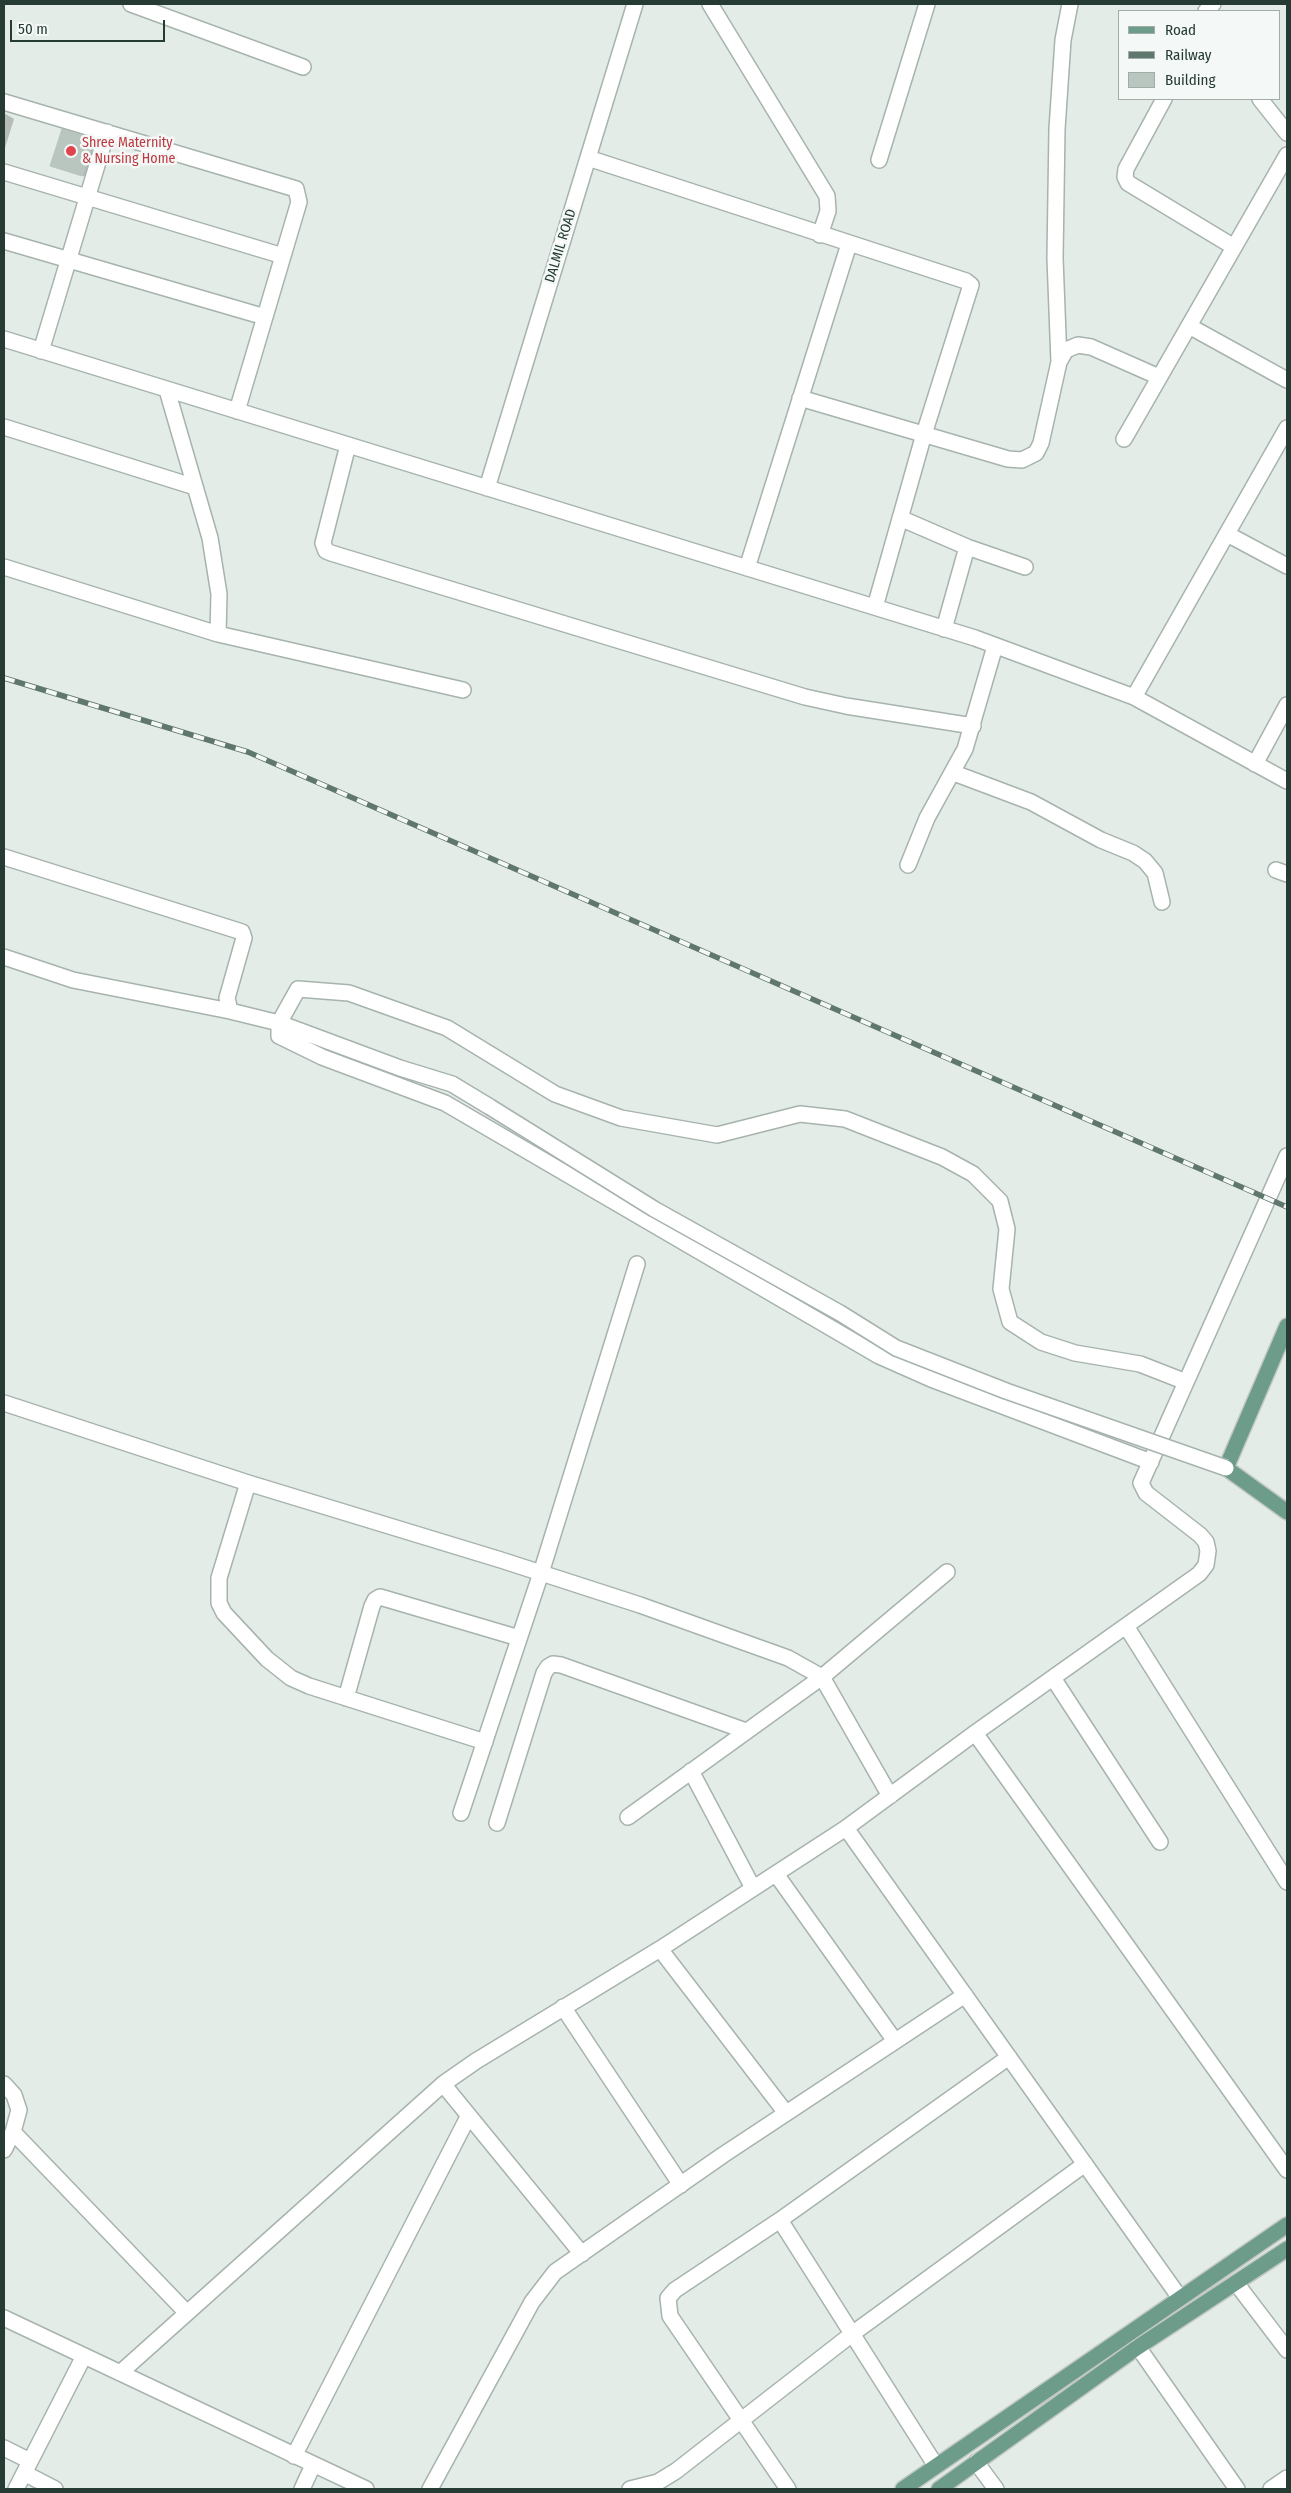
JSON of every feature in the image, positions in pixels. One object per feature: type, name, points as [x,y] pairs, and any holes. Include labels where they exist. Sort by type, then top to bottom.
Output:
[{"type":"main road","points":[[1287,1326],[1226,1468],[1287,1512]]},
{"type":"main road","points":[[903,2489],[1287,2225]]},
{"type":"main road","points":[[939,2489],[1138,2347],[1287,2249]]},
{"type":"street","points":[[132,4],[165,10],[303,67]]},
{"type":"street","name":"DALMIL ROAD","points":[[487,488],[635,4]]},
{"type":"street","points":[[710,4],[827,196],[828,211],[820,235]]},
{"type":"street","points":[[879,160],[927,4]]},
{"type":"street","points":[[800,398],[1008,459],[1022,460],[1036,453],[1041,443],[1059,362],[1055,258],[1058,129],[1063,40],[1070,4]]},
{"type":"street","points":[[1163,100],[1126,169],[1125,177],[1128,183],[1234,247]]},
{"type":"street","points":[[1261,100],[1285,127]]},
{"type":"street","points":[[4,102],[296,189],[299,202],[237,411]]},
{"type":"street","points":[[41,351],[86,196],[107,132]]},
{"type":"street","points":[[1124,439],[1287,155]]},
{"type":"street","points":[[588,158],[966,281],[971,285],[924,434],[875,607]]},
{"type":"street","points":[[4,172],[283,256]]},
{"type":"street","points":[[4,241],[265,316]]},
{"type":"street","points":[[746,568],[849,244]]},
{"type":"street","points":[[1189,326],[1287,380]]},
{"type":"street","points":[[4,339],[875,607],[995,646],[1134,697],[1287,781]]},
{"type":"street","points":[[1059,362],[1066,350],[1078,345],[1092,347],[1159,377]]},
{"type":"street","points":[[168,390],[210,538],[219,594],[218,634]]},
{"type":"street","points":[[4,427],[195,487]]},
{"type":"street","points":[[1134,697],[1287,428]]},
{"type":"street","points":[[348,445],[323,543],[326,551],[805,696],[846,706],[972,726]]},
{"type":"street","points":[[900,518],[967,547],[1025,567]]},
{"type":"street","points":[[1227,534],[1287,566]]},
{"type":"street","points":[[944,629],[967,547]]},
{"type":"street","points":[[4,567],[218,634],[463,690]]},
{"type":"street","points":[[908,865],[924,824],[954,772],[972,726],[995,646]]},
{"type":"street","points":[[1255,764],[1287,705]]},
{"type":"street","points":[[954,772],[1038,805],[1093,835],[1133,853],[1145,861],[1155,873],[1162,902]]},
{"type":"street","points":[[4,857],[242,932],[244,938],[227,998],[230,1012]]},
{"type":"street","points":[[4,957],[73,980],[279,1023],[400,1068],[452,1084],[654,1209],[840,1313],[896,1348],[1006,1391],[1226,1468]]},
{"type":"street","points":[[1151,1462],[931,1379],[879,1356],[445,1103],[322,1057],[279,1036],[279,1023],[298,989],[348,993],[447,1028],[555,1094],[621,1118],[717,1135],[800,1114],[845,1119],[942,1158],[973,1174],[1000,1201],[1007,1229],[1001,1289],[1010,1322],[1040,1342],[1075,1353],[1140,1364],[1186,1382]]},
{"type":"street","points":[[120,2373],[443,2084],[563,2007],[660,1949],[846,1828],[975,1733],[1199,1574],[1206,1564],[1208,1552],[1206,1542],[1142,1488],[1141,1483],[1287,1156]]},
{"type":"street","points":[[461,1813],[541,1573],[637,1264]]},
{"type":"street","points":[[4,1403],[248,1483],[541,1573],[788,1658],[822,1677],[890,1796]]},
{"type":"street","points":[[248,1483],[219,1578],[219,1603],[224,1613],[267,1659],[292,1678],[346,1698],[485,1742]]},
{"type":"street","points":[[628,1817],[822,1677],[947,1572]]},
{"type":"street","points":[[346,1698],[372,1606],[375,1600],[380,1597],[519,1638]]},
{"type":"street","points":[[1126,1626],[1287,1882]]},
{"type":"street","points":[[497,1823],[544,1673],[548,1667],[554,1664],[746,1732]]},
{"type":"street","points":[[1052,1678],[1160,1842]]},
{"type":"street","points":[[975,1733],[1287,2170]]},
{"type":"street","points":[[691,1771],[753,1888]]},
{"type":"street","points":[[846,1828],[1180,2298]]},
{"type":"street","points":[[776,1874],[895,2041]]},
{"type":"street","points":[[660,1949],[786,2113]]},
{"type":"street","points":[[430,2489],[532,2302],[554,2272],[786,2113],[965,1995]]},
{"type":"street","points":[[563,2007],[681,2185]]},
{"type":"street","points":[[788,2489],[670,2316],[668,2298],[675,2290],[780,2220],[1009,2057]]},
{"type":"street","points":[[4,2084],[14,2095],[19,2110],[13,2132],[4,2150]]},
{"type":"street","points":[[443,2084],[582,2254]]},
{"type":"street","points":[[294,2456],[468,2116]]},
{"type":"street","points":[[13,2132],[187,2313]]},
{"type":"street","points":[[630,2489],[658,2482],[742,2420],[852,2334],[1085,2164]]},
{"type":"street","points":[[780,2220],[936,2466]]},
{"type":"street","points":[[1236,2283],[1287,2350]]},
{"type":"street","points":[[4,2318],[366,2489]]},
{"type":"street","points":[[1138,2347],[1237,2489]]},
{"type":"street","points":[[16,2489],[84,2356]]},
{"type":"street","points":[[4,2448],[55,2489]]},
{"type":"street","points":[[976,2462],[996,2489]]},
{"type":"street","points":[[302,2489],[314,2465]]},
{"type":"street","points":[[1271,2489],[1287,2478]]},
{"type":"building","points":[[62,129],[94,139],[82,176],[50,166]]},
{"type":"railway","points":[[4,678],[248,752],[1287,1207]]},
{"type":"place","name":"Shree Maternity & Nursing Home","points":[[71,151]]}]
